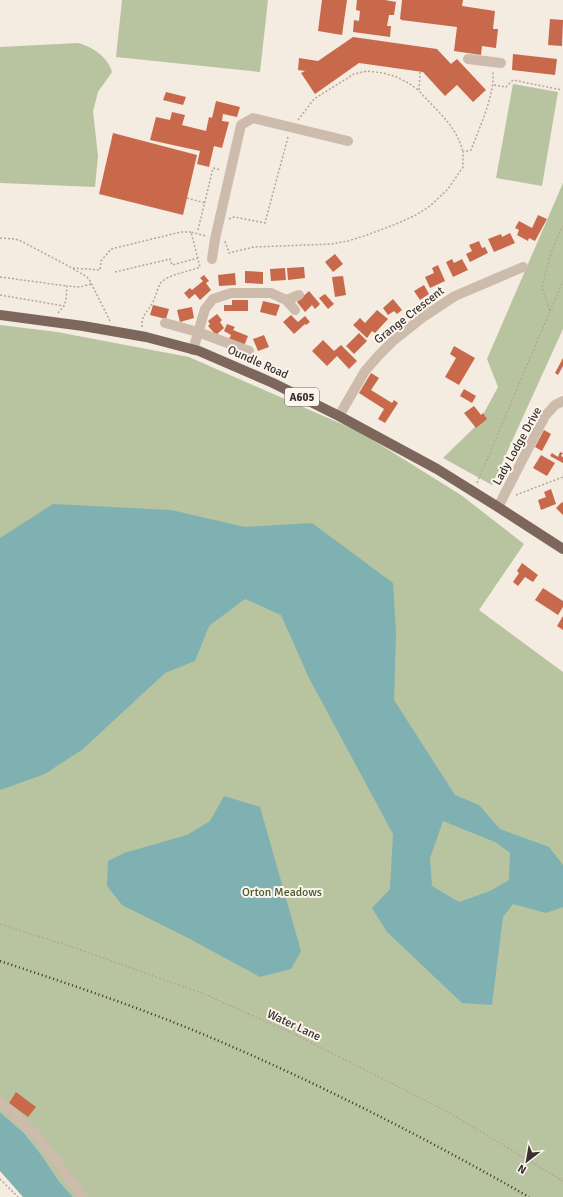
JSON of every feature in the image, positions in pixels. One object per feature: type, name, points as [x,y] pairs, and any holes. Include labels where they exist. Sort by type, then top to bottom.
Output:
[{"type":"main road","name":"Oundle Road","points":[[0,315],[83,326],[146,337],[193,350],[273,383],[339,416],[437,469],[473,491],[500,503],[563,549]]},
{"type":"street","points":[[468,59],[501,63]]},
{"type":"street","points":[[212,259],[230,172],[242,125],[253,118],[348,140]]},
{"type":"street","name":"Grange Crescent","points":[[339,416],[366,371],[394,340],[423,317],[455,296],[523,267]]},
{"type":"street","points":[[193,350],[205,309],[213,299],[231,293],[271,293],[286,300],[295,310]]},
{"type":"street","points":[[286,300],[300,294]]},
{"type":"street","points":[[165,324],[198,332],[249,351]]},
{"type":"street","name":"Lady Lodge Drive","points":[[500,503],[546,416],[555,405],[563,401]]},
{"type":"street","points":[[0,1101],[39,1138],[83,1197]]},
{"type":"path","points":[[463,152],[471,150],[484,118],[494,85],[493,70]]},
{"type":"path","points":[[72,268],[100,270],[101,261],[111,249],[181,232],[191,232],[225,241],[229,253],[254,247],[332,244],[367,235],[416,215],[430,206],[448,189],[463,167],[463,152],[460,141],[454,129],[420,91],[410,84],[396,77],[383,73],[367,71],[354,74],[314,99],[289,132],[265,223],[234,216],[229,219]]},
{"type":"path","points":[[420,72],[420,91]]},
{"type":"path","points":[[494,85],[506,87],[513,80],[562,90]]},
{"type":"path","points":[[198,230],[213,168],[230,172]]},
{"type":"path","points":[[187,198],[204,203]]},
{"type":"path","points":[[550,311],[542,287],[549,259],[563,226]]},
{"type":"path","points":[[142,327],[143,317],[153,302],[161,283],[173,276],[200,267],[191,232]]},
{"type":"path","points":[[0,238],[21,241],[84,275],[89,279],[113,326]]},
{"type":"path","points":[[115,272],[170,259],[172,265],[198,258]]},
{"type":"path","points":[[0,277],[80,287],[91,284]]},
{"type":"path","points":[[473,491],[563,281]]},
{"type":"path","points":[[58,317],[58,313],[64,306],[66,300],[67,286]]},
{"type":"path","points":[[0,295],[64,306]]},
{"type":"path","points":[[500,503],[563,477]]},
{"type":"path","name":"Water Lane","points":[[0,924],[78,948],[204,994],[294,1034],[448,1112],[563,1181]]},
{"type":"path","points":[[0,1179],[18,1197]]},
{"type":"green space","points":[[122,0],[268,0],[260,72],[116,57]]},
{"type":"green space","points":[[78,43],[99,53],[107,62],[112,72],[98,92],[93,111],[98,156],[95,187],[0,183],[0,47]]},
{"type":"green space","points":[[513,84],[558,92],[542,186],[496,178]]},
{"type":"green space","points":[[563,183],[563,329],[492,485],[443,458],[478,424],[498,387],[487,359]]},
{"type":"green space","name":"Orton Meadows","points":[[0,325],[57,332],[189,357],[360,432],[461,495],[524,544],[479,610],[563,672],[563,1197],[73,1197],[59,1181],[24,1133],[0,1112]]},
{"type":"water","points":[[53,504],[171,510],[245,527],[312,523],[393,583],[396,632],[394,700],[455,795],[479,805],[500,829],[549,847],[563,865],[563,907],[546,913],[513,904],[503,917],[492,1005],[462,1003],[387,932],[372,908],[390,889],[393,834],[309,678],[281,615],[245,599],[209,626],[195,661],[165,673],[83,749],[45,774],[0,790],[0,538]],"holes":[[[443,821],[495,842],[510,853],[509,880],[490,891],[459,902],[432,886],[430,858]]]},
{"type":"water","points":[[224,796],[260,807],[301,951],[291,969],[260,977],[190,939],[122,905],[107,886],[108,861],[124,853],[187,835],[210,821]]},
{"type":"water","points":[[0,1112],[24,1133],[59,1181],[73,1197],[23,1197],[0,1171]]},
{"type":"building","points":[[322,0],[347,0],[342,35],[318,31]]},
{"type":"building","points":[[357,0],[385,0],[396,2],[394,15],[389,15],[387,26],[391,26],[390,37],[353,32],[354,20],[359,21],[360,11],[356,10]]},
{"type":"building","points":[[402,0],[463,0],[462,6],[495,11],[493,29],[498,29],[496,48],[482,46],[481,55],[454,51],[457,27],[401,20]]},
{"type":"building","points":[[550,19],[563,20],[562,46],[548,45]]},
{"type":"building","points":[[353,37],[437,49],[451,64],[457,59],[486,90],[473,102],[457,85],[445,96],[423,72],[359,63],[315,94],[301,73],[305,71],[298,70],[299,58],[318,61]]},
{"type":"building","points":[[513,54],[557,59],[555,75],[512,70]]},
{"type":"building","points":[[166,92],[186,97],[183,105],[163,100]]},
{"type":"building","points":[[216,101],[240,107],[237,117],[223,114],[222,121],[229,122],[222,148],[214,146],[209,167],[197,164],[200,151],[150,140],[156,117],[170,120],[172,112],[185,115],[182,125],[206,131],[209,117],[212,118]]},
{"type":"building","points":[[113,133],[197,155],[183,215],[99,194]]},
{"type":"building","points":[[538,215],[547,219],[535,241],[529,238],[528,241],[517,235],[519,230],[515,228],[519,221],[532,228]]},
{"type":"building","points":[[510,233],[515,243],[494,252],[488,239],[501,234],[502,237]]},
{"type":"building","points":[[479,241],[482,248],[485,247],[488,253],[470,262],[466,254],[472,251],[469,245]]},
{"type":"building","points":[[335,254],[343,264],[333,272],[325,262]]},
{"type":"building","points":[[452,259],[454,263],[462,259],[468,270],[453,277],[446,262]]},
{"type":"building","points":[[438,265],[445,281],[430,288],[425,277],[434,273],[432,268]]},
{"type":"building","points":[[304,267],[305,278],[288,280],[287,268]]},
{"type":"building","points":[[285,268],[286,280],[271,281],[270,269]]},
{"type":"building","points":[[245,271],[263,272],[263,284],[245,283]]},
{"type":"building","points":[[235,273],[236,285],[219,286],[218,275]]},
{"type":"building","points":[[204,275],[209,281],[206,283],[211,290],[200,300],[195,294],[189,299],[184,293],[190,288],[192,290],[203,281],[200,278]]},
{"type":"building","points":[[343,276],[346,295],[335,297],[332,277]]},
{"type":"building","points":[[424,285],[429,294],[420,300],[414,291]]},
{"type":"building","points":[[309,291],[320,304],[315,309],[312,305],[305,312],[297,302]]},
{"type":"building","points":[[325,294],[334,304],[328,309],[319,298]]},
{"type":"building","points":[[393,299],[402,310],[397,314],[394,311],[388,315],[383,308]]},
{"type":"building","points":[[232,300],[248,300],[248,311],[224,311],[224,305],[232,305]]},
{"type":"building","points":[[263,301],[280,305],[276,316],[260,312]]},
{"type":"building","points":[[153,305],[169,309],[166,319],[150,315]]},
{"type":"building","points":[[192,307],[194,318],[180,322],[177,310]]},
{"type":"building","points":[[377,310],[388,319],[375,333],[372,331],[367,338],[353,325],[360,318],[365,323]]},
{"type":"building","points":[[217,314],[222,320],[220,322],[224,328],[216,335],[208,326],[210,324],[208,321]]},
{"type":"building","points":[[291,315],[298,322],[305,316],[310,322],[306,325],[305,324],[294,334],[283,322]]},
{"type":"building","points":[[227,324],[235,327],[233,330],[248,336],[244,346],[229,339],[231,335],[224,331]]},
{"type":"building","points":[[359,333],[367,341],[354,354],[346,346]]},
{"type":"building","points":[[264,335],[269,347],[258,351],[253,339]]},
{"type":"building","points":[[323,340],[334,351],[341,345],[357,361],[349,369],[337,356],[327,366],[312,351]]},
{"type":"building","points":[[454,346],[475,358],[459,385],[445,377],[456,358],[450,354]]},
{"type":"building","points":[[563,358],[563,366],[558,375],[555,373]]},
{"type":"building","points":[[371,373],[379,378],[371,390],[392,403],[394,400],[398,403],[385,423],[378,419],[384,409],[359,393]]},
{"type":"building","points":[[464,389],[476,396],[472,403],[460,396]]},
{"type":"building","points":[[474,406],[481,415],[483,413],[487,419],[476,428],[464,413]]},
{"type":"building","points":[[544,430],[551,434],[542,451],[535,447]]},
{"type":"building","points":[[560,452],[563,453],[561,456],[563,457],[563,463],[550,456],[552,453],[558,457]]},
{"type":"building","points":[[541,455],[555,463],[547,476],[533,468]]},
{"type":"building","points":[[551,489],[556,504],[541,510],[538,500],[546,497],[544,492]]},
{"type":"building","points":[[562,502],[563,503],[563,515],[556,508]]},
{"type":"building","points":[[522,563],[538,575],[533,582],[525,577],[518,586],[513,582],[519,573],[517,571]]},
{"type":"building","points":[[543,588],[563,601],[563,607],[558,615],[535,600]]},
{"type":"building","points":[[563,616],[563,630],[557,626]]},
{"type":"building","points":[[16,1092],[36,1107],[28,1117],[9,1103]]},
{"type":"railway","points":[[0,961],[78,987],[154,1015],[246,1053],[369,1111],[450,1153],[529,1197]]}]
